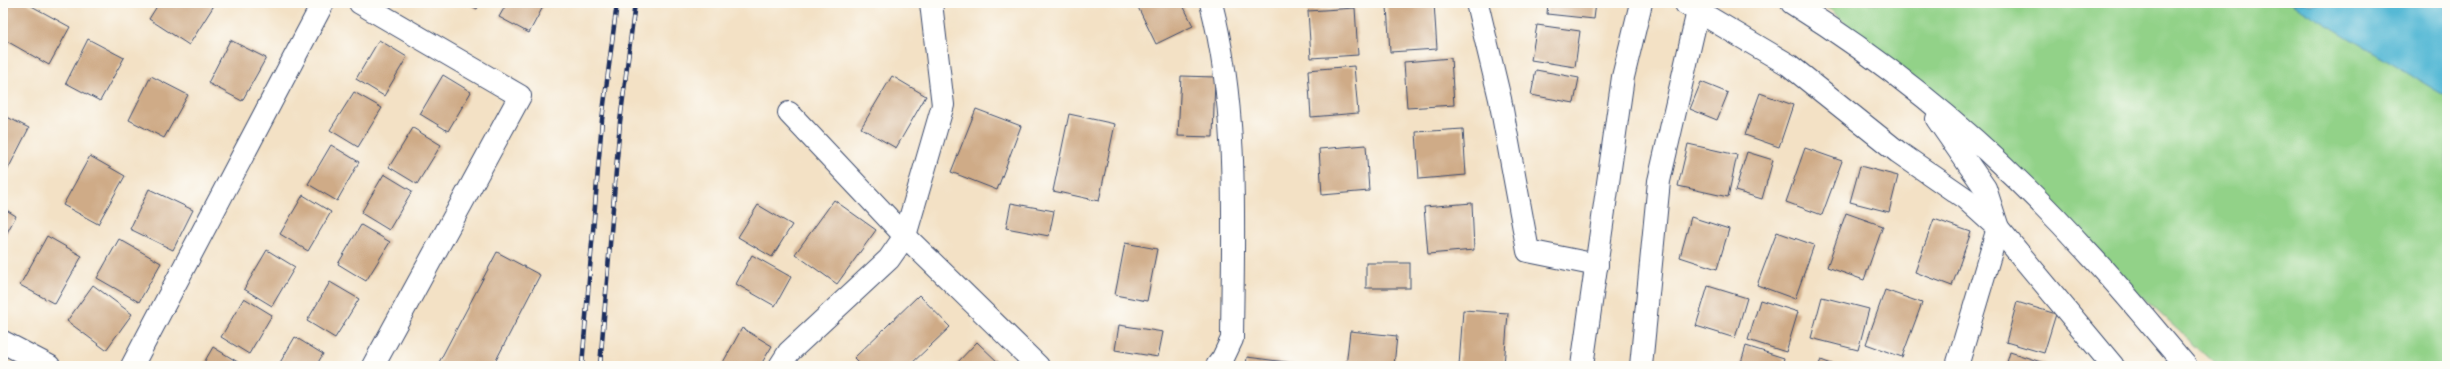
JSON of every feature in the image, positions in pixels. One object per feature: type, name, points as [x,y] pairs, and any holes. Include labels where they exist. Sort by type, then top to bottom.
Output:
[{"type":"street","points":[[132,366],[322,3]]},
{"type":"street","points":[[360,3],[520,96],[373,366]]},
{"type":"street","points":[[780,366],[789,352],[889,259],[905,236],[943,106],[930,3]]},
{"type":"street","points":[[1211,3],[1221,42],[1233,170],[1232,339],[1223,358],[1217,366]]},
{"type":"street","points":[[1477,3],[1500,99],[1528,251],[1596,265]]},
{"type":"street","points":[[1582,366],[1623,77],[1641,3]]},
{"type":"street","points":[[1792,3],[1919,94],[1994,158],[2089,253],[2186,366]]},
{"type":"street","points":[[1641,366],[1660,181],[1692,7],[1789,65],[1898,152],[1966,199],[1998,228],[2113,366]]},
{"type":"street","points":[[1919,94],[1985,188],[1998,228],[1957,366]]},
{"type":"street","points":[[789,113],[905,236],[1038,366]]},
{"type":"street","points":[[3,342],[49,366]]},
{"type":"green space","points":[[1818,3],[2447,3],[2447,366],[2217,366],[1831,10]]},
{"type":"water","points":[[2291,3],[2447,3],[2447,97]]},
{"type":"building","points":[[9,3],[26,3],[70,27],[49,65],[3,39],[3,14]]},
{"type":"building","points":[[159,3],[206,3],[213,7],[189,45],[149,19]]},
{"type":"building","points":[[466,3],[480,3],[477,9]]},
{"type":"building","points":[[507,3],[545,3],[529,33],[499,17]]},
{"type":"building","points":[[1136,3],[1182,3],[1193,26],[1156,44]]},
{"type":"building","points":[[1434,3],[1437,49],[1390,52],[1387,6]]},
{"type":"building","points":[[1548,3],[1596,3],[1594,19],[1547,14]]},
{"type":"building","points":[[1355,8],[1358,55],[1311,58],[1308,11]]},
{"type":"building","points":[[1537,25],[1580,31],[1575,67],[1531,60]]},
{"type":"building","points":[[88,39],[124,58],[100,101],[66,83]]},
{"type":"building","points":[[230,40],[266,58],[242,101],[208,83]]},
{"type":"building","points":[[379,40],[407,57],[384,96],[356,79]]},
{"type":"building","points":[[1451,58],[1454,105],[1407,108],[1404,62]]},
{"type":"building","points":[[1354,66],[1358,113],[1311,117],[1308,70]]},
{"type":"building","points":[[1536,70],[1579,78],[1574,103],[1531,95]]},
{"type":"building","points":[[443,75],[471,92],[448,131],[420,114]]},
{"type":"building","points":[[151,76],[188,95],[164,138],[129,120]]},
{"type":"building","points":[[892,76],[926,96],[896,148],[861,128]]},
{"type":"building","points":[[1181,76],[1215,77],[1213,137],[1178,136]]},
{"type":"building","points":[[1701,82],[1728,93],[1717,120],[1690,109]]},
{"type":"building","points":[[354,92],[382,108],[358,147],[330,130]]},
{"type":"building","points":[[1760,93],[1793,105],[1779,147],[1745,135]]},
{"type":"building","points":[[976,109],[1021,126],[997,190],[951,172]]},
{"type":"building","points":[[1069,114],[1115,124],[1099,201],[1053,191]]},
{"type":"building","points":[[3,115],[29,128],[6,173],[3,172]]},
{"type":"building","points":[[413,128],[441,145],[417,184],[389,167]]},
{"type":"building","points":[[1463,129],[1466,175],[1419,179],[1416,132]]},
{"type":"building","points":[[1688,144],[1737,155],[1728,197],[1678,186]]},
{"type":"building","points":[[331,145],[359,162],[337,201],[308,184]]},
{"type":"building","points":[[1366,145],[1369,191],[1322,195],[1319,149]]},
{"type":"building","points":[[1805,148],[1842,161],[1822,215],[1786,202]]},
{"type":"building","points":[[1747,152],[1773,160],[1762,199],[1735,191]]},
{"type":"building","points":[[90,156],[125,176],[98,224],[63,205]]},
{"type":"building","points":[[1860,166],[1898,176],[1889,212],[1850,202]]},
{"type":"building","points":[[384,174],[412,191],[389,230],[361,213]]},
{"type":"building","points":[[149,189],[193,210],[173,250],[130,229]]},
{"type":"building","points":[[303,195],[331,212],[308,251],[280,234]]},
{"type":"building","points":[[834,200],[876,230],[837,284],[795,254]]},
{"type":"building","points":[[1011,203],[1054,211],[1049,236],[1006,228]]},
{"type":"building","points":[[1472,203],[1474,250],[1428,254],[1424,207]]},
{"type":"building","points":[[758,205],[792,225],[772,257],[738,237]]},
{"type":"building","points":[[3,208],[16,216],[3,240]]},
{"type":"building","points":[[1846,213],[1883,226],[1864,280],[1827,267]]},
{"type":"building","points":[[1691,217],[1729,229],[1717,269],[1680,257]]},
{"type":"building","points":[[1934,219],[1971,232],[1952,286],[1915,272]]},
{"type":"building","points":[[361,225],[390,242],[366,281],[338,264]]},
{"type":"building","points":[[1777,232],[1814,245],[1795,299],[1757,285]]},
{"type":"building","points":[[47,236],[82,256],[55,304],[20,285]]},
{"type":"building","points":[[119,239],[161,263],[139,302],[97,278]]},
{"type":"building","points":[[1125,243],[1157,249],[1147,301],[1115,295]]},
{"type":"building","points":[[267,250],[295,267],[272,306],[244,289]]},
{"type":"building","points":[[497,252],[540,275],[493,366],[437,366]]},
{"type":"building","points":[[752,255],[791,277],[775,306],[736,284]]},
{"type":"building","points":[[1366,263],[1410,263],[1410,288],[1366,288]]},
{"type":"building","points":[[330,282],[359,299],[335,338],[307,321]]},
{"type":"building","points":[[93,285],[132,314],[106,350],[67,321]]},
{"type":"building","points":[[1708,286],[1747,298],[1735,338],[1696,326]]},
{"type":"building","points":[[1885,290],[1922,303],[1902,357],[1866,344]]},
{"type":"building","points":[[919,295],[950,327],[909,366],[862,366],[854,358]]},
{"type":"building","points":[[1822,297],[1869,309],[1858,350],[1811,338]]},
{"type":"building","points":[[244,298],[272,315],[249,354],[221,337]]},
{"type":"building","points":[[1760,300],[1798,312],[1786,352],[1748,340]]},
{"type":"building","points":[[2017,302],[2056,314],[2044,353],[2006,342]]},
{"type":"building","points":[[1463,310],[1508,313],[1504,366],[1459,366]]},
{"type":"building","points":[[1119,325],[1163,332],[1158,357],[1115,350]]},
{"type":"building","points":[[742,328],[772,346],[760,366],[721,366]]},
{"type":"building","points":[[1350,331],[1397,336],[1394,366],[1346,366]]},
{"type":"building","points":[[295,337],[323,354],[316,366],[278,366]]},
{"type":"building","points":[[977,342],[1002,366],[954,366]]},
{"type":"building","points":[[1746,346],[1784,358],[1782,366],[1740,366]]},
{"type":"building","points":[[213,347],[241,364],[240,366],[202,366]]},
{"type":"building","points":[[2010,352],[2047,364],[2046,366],[2006,366]]},
{"type":"building","points":[[1247,357],[1293,363],[1292,366],[1246,366]]},
{"type":"building","points":[[1821,360],[1837,366],[1818,366]]},
{"type":"railway","points":[[582,366],[602,120],[617,3]]},
{"type":"railway","points":[[600,366],[620,122],[635,3]]}]
